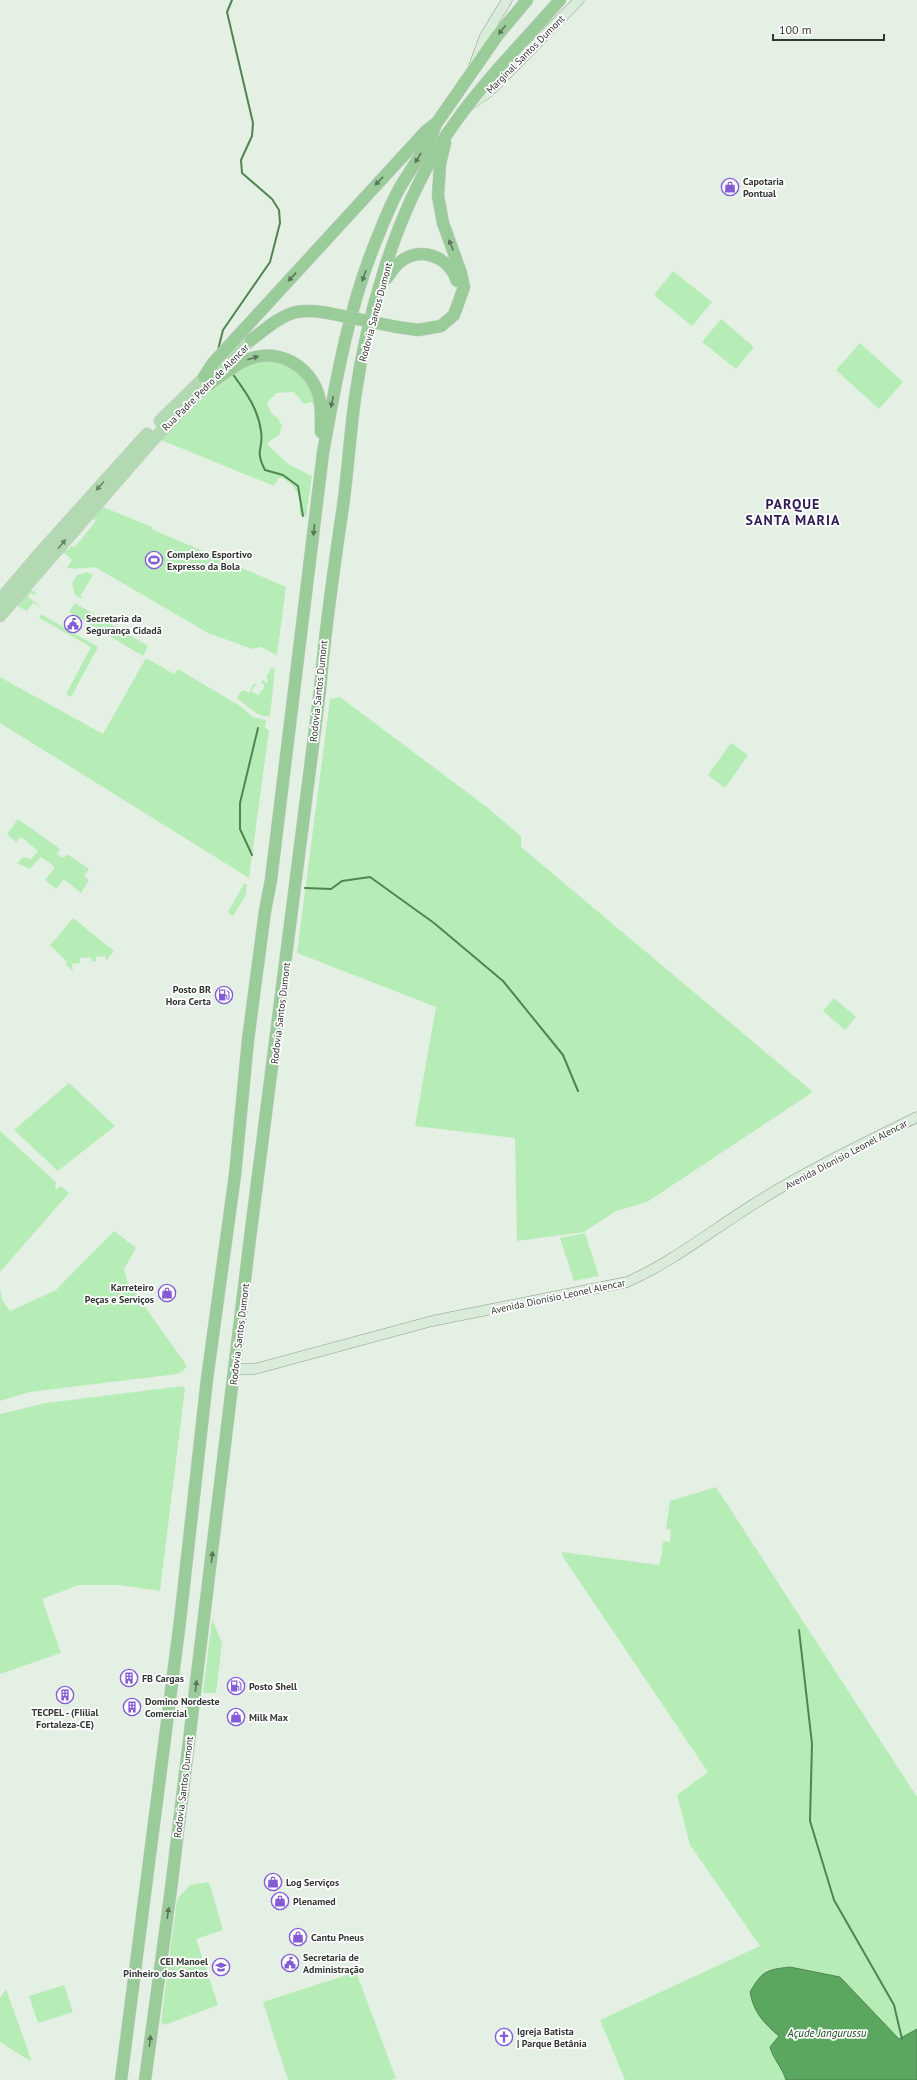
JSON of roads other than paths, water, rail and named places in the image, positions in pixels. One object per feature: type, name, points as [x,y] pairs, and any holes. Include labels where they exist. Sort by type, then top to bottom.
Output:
[{"type":"highway","name":"Rodovia Santos Dumont","points":[[121,2080],[180,1621],[207,1379],[235,1175],[248,1040],[265,911],[272,880],[323,453],[347,330],[377,238],[401,186],[432,134],[436,124],[473,70],[509,21],[527,0]]},
{"type":"highway","name":"Rodovia Santos Dumont","points":[[145,2080],[171,1889],[356,396],[366,341],[380,288],[408,209],[428,166],[445,138],[469,104],[560,0]]},
{"type":"highway","points":[[206,381],[213,362],[353,208],[426,131],[436,124]]},
{"type":"highway","points":[[251,340],[288,314],[311,310],[418,330],[441,326],[454,314],[464,287],[461,273],[443,223],[438,196],[438,175],[446,146],[445,138]]},
{"type":"highway","points":[[380,288],[401,261],[412,256],[424,255],[435,256],[449,266],[455,275],[462,295]]},
{"type":"highway","points":[[206,381],[255,357],[274,356],[290,360],[304,370],[318,393],[323,453]]},
{"type":"main road","points":[[473,70],[485,36],[507,0]]},
{"type":"main road","name":"Marginal Santos Dumont","points":[[469,104],[477,101],[498,83],[579,0]]},
{"type":"main road","name":"Rua Padre Pedro de Alencar","points":[[0,616],[24,580],[145,436],[206,381],[244,343],[251,340]]},
{"type":"main road","name":"Rua Padre Pedro de Alencar","points":[[0,600],[24,580]]},
{"type":"main road","name":"Avenida Dionísio Leonel Alencar","points":[[235,1369],[256,1370],[432,1321],[628,1282],[642,1276],[680,1253],[787,1184],[917,1116]]},
{"type":"water","name":"Açude Jangurussu","points":[[790,1967],[840,1977],[899,2039],[917,2029],[917,2080],[786,2080],[770,2047],[779,2036],[760,2017],[751,1999],[750,1992],[758,1979],[766,1972]]},
{"type":"waterway","points":[[218,350],[223,330],[270,262],[280,223],[279,210],[272,199],[242,173],[241,160],[252,136],[253,123],[227,12],[232,0]]},
{"type":"waterway","points":[[232,373],[242,386],[257,415],[262,437],[260,458],[265,470],[283,475],[298,486],[303,516]]},
{"type":"waterway","points":[[252,855],[240,829],[240,803],[258,728]]},
{"type":"waterway","points":[[305,888],[331,889],[342,881],[370,877],[434,923],[503,981],[563,1055],[578,1091]]},
{"type":"waterway","points":[[799,1630],[812,1744],[810,1821],[834,1900],[894,2005],[902,2039]]},
{"type":"place","name":"Capotaria Pontual","points":[[730,187]]},
{"type":"place","name":"Complexo Esportivo Expresso da Bola","points":[[154,560]]},
{"type":"place","name":"Secretaria da Segurança Cidadã","points":[[73,624]]},
{"type":"place","name":"Posto BR Hora Certa","points":[[224,995]]},
{"type":"place","name":"Karreteiro Peças e Serviços","points":[[167,1293]]},
{"type":"place","name":"FB Cargas","points":[[129,1678]]},
{"type":"place","name":"Posto Shell","points":[[236,1686]]},
{"type":"place","name":"TECPEL - (FIilial Fortaleza-CE)","points":[[65,1695]]},
{"type":"place","name":"Domino Nordeste Comercial","points":[[132,1707]]},
{"type":"place","name":"Milk Max","points":[[236,1717]]},
{"type":"place","name":"Log Serviços","points":[[273,1882]]},
{"type":"place","name":"Plenamed","points":[[280,1901]]},
{"type":"place","name":"Cantu Pneus","points":[[298,1937]]},
{"type":"place","name":"Secretaria de Administração","points":[[290,1963]]},
{"type":"place","name":"CEI Manoel Pinheiro dos Santos","points":[[221,1967]]},
{"type":"place","name":"Igreja Batista | Parque Betânia","points":[[504,2037]]},
{"type":"district","name":"PARQUE SANTA MARIA","points":[[793,512]]}]
